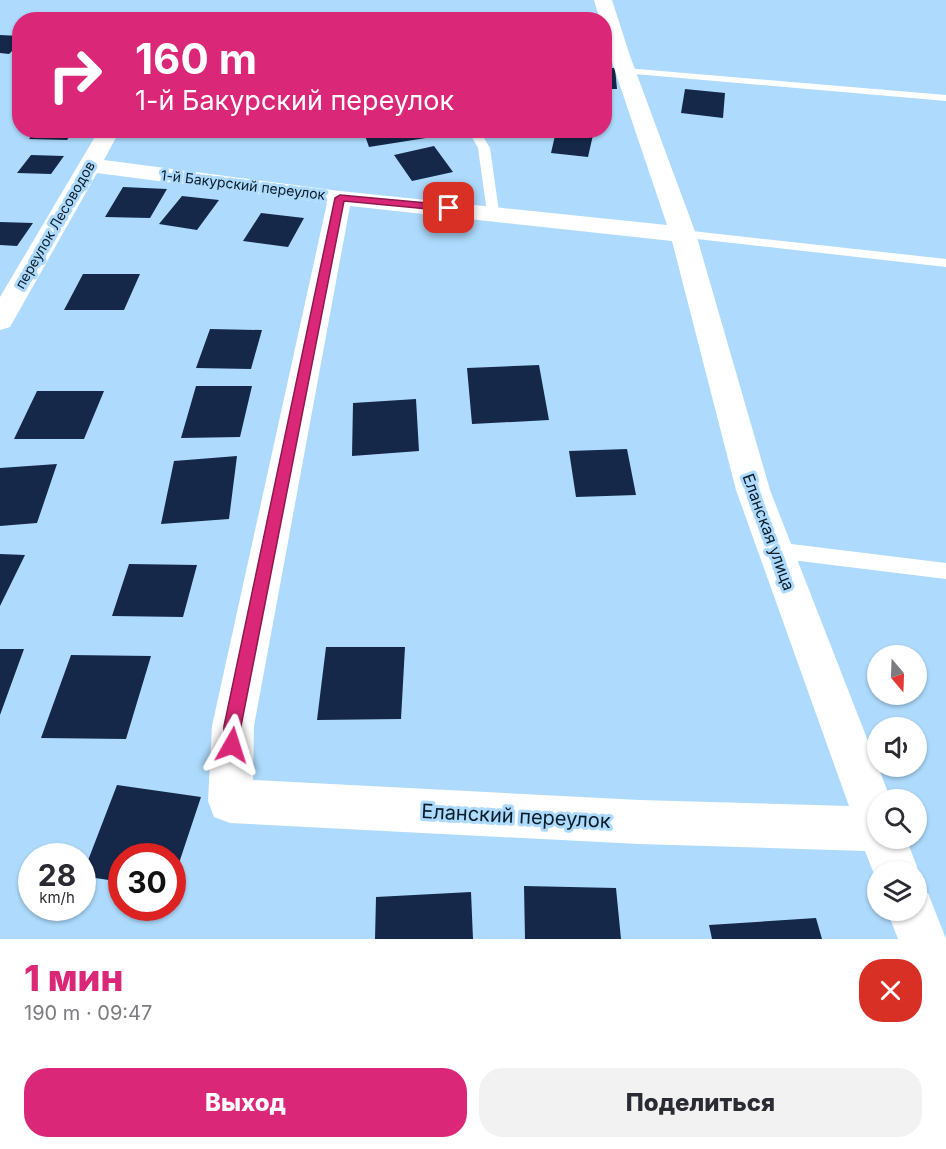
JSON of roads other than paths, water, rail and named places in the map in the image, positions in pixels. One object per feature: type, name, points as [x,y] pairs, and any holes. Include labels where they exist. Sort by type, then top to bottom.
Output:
[{"type":"street","name":"Еланская улица","points":[[612,39],[617,61],[683,234],[753,490],[867,795]]},
{"type":"street","name":"переулок Лесоводов","points":[[0,320],[105,138]]},
{"type":"street","name":"1-й Бакурский переулок","points":[[88,165],[340,198],[493,212],[683,234]]},
{"type":"street","name":"Еланский переулок","points":[[340,198],[233,726],[230,801],[639,822],[867,829]]},
{"type":"street","points":[[915,921],[922,939]]},
{"type":"lane","points":[[617,61],[946,98]]},
{"type":"lane","points":[[478,138],[484,148],[493,212]]},
{"type":"lane","points":[[683,234],[946,263]]},
{"type":"lane","points":[[775,550],[946,571]]}]
